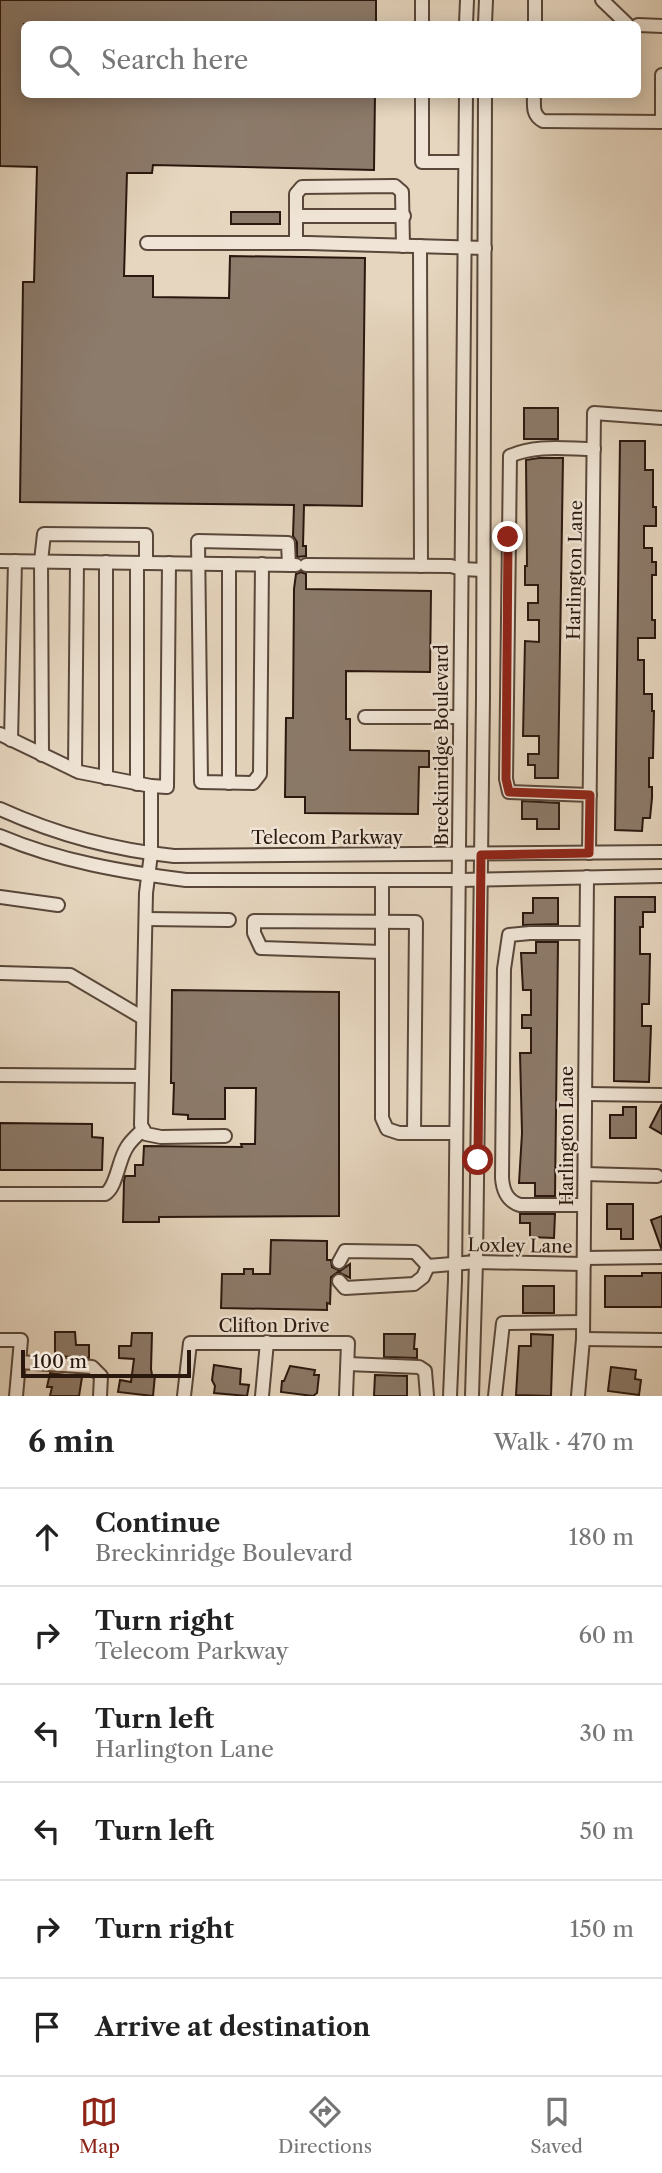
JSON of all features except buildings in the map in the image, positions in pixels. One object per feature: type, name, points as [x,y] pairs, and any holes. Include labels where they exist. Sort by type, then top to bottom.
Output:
[{"type":"street","points":[[422,0],[422,21]]},
{"type":"street","points":[[466,21],[467,0]]},
{"type":"street","points":[[485,0],[485,21]]},
{"type":"street","points":[[535,0],[535,21]]},
{"type":"street","points":[[602,0],[624,21]]},
{"type":"street","points":[[641,25],[662,26]]},
{"type":"street","points":[[534,98],[534,113],[543,121],[662,122],[662,75]]},
{"type":"street","points":[[422,98],[422,162],[465,162]]},
{"type":"street","name":"Breckinridge Boulevard","points":[[450,1396],[455,1263],[466,98]]},
{"type":"street","points":[[472,1396],[481,855],[485,98]]},
{"type":"street","points":[[296,243],[296,194],[302,187],[395,186],[402,192],[403,246]]},
{"type":"street","points":[[296,216],[404,216]]},
{"type":"street","points":[[147,243],[296,243],[485,248]]},
{"type":"street","points":[[420,246],[421,566]]},
{"type":"street","name":"Harlington Lane","points":[[589,853],[594,413],[662,418]]},
{"type":"street","points":[[590,795],[509,792],[506,779],[508,550],[510,456],[522,450],[538,448],[594,449]]},
{"type":"street","points":[[43,755],[41,561],[44,534],[146,535],[142,563],[137,784]]},
{"type":"street","points":[[262,564],[260,774],[253,783],[201,782],[198,541],[288,543],[297,565]]},
{"type":"street","points":[[0,561],[451,566],[483,569]]},
{"type":"street","points":[[15,561],[6,737],[75,770],[137,784],[167,787],[169,563]]},
{"type":"street","points":[[75,770],[77,562]]},
{"type":"street","points":[[106,562],[106,778]]},
{"type":"street","points":[[229,564],[229,783]]},
{"type":"street","points":[[365,717],[460,717]]},
{"type":"street","points":[[151,786],[141,1125],[146,1134],[161,1137],[225,1136]]},
{"type":"street","name":"Telecom Parkway","points":[[0,809],[49,830],[151,853],[194,857],[662,852]]},
{"type":"street","points":[[0,836],[72,860],[149,876],[186,880],[458,880],[662,876]]},
{"type":"street","name":"Harlington Lane","points":[[578,1396],[583,1339],[587,877]]},
{"type":"street","points":[[382,880],[382,1118],[387,1129],[399,1133],[456,1133]]},
{"type":"street","points":[[0,897],[58,905]]},
{"type":"street","points":[[146,919],[229,920]]},
{"type":"street","points":[[382,953],[261,948],[254,933],[254,921],[416,922],[414,1133]]},
{"type":"street","points":[[584,1205],[513,1203],[504,1192],[502,1178],[504,969],[509,935],[586,933]]},
{"type":"street","points":[[0,973],[69,975],[143,1018]]},
{"type":"street","points":[[0,1075],[142,1076]]},
{"type":"street","points":[[585,1094],[662,1095]]},
{"type":"street","points":[[0,1194],[105,1194],[111,1191],[114,1185],[118,1166],[127,1146],[143,1129]]},
{"type":"street","points":[[584,1174],[657,1176]]},
{"type":"street","points":[[338,1262],[345,1251],[415,1252],[428,1266],[423,1277],[415,1284],[345,1287],[339,1280]]},
{"type":"street","name":"Loxley Lane","points":[[428,1266],[476,1262],[662,1257]]},
{"type":"street","points":[[495,1396],[503,1323],[583,1322]]},
{"type":"street","points":[[583,1339],[662,1340]]},
{"type":"street","points":[[0,1340],[21,1340],[16,1396]]},
{"type":"street","points":[[262,1396],[267,1342]]},
{"type":"street","name":"Clifton Drive","points":[[184,1396],[190,1343],[348,1343],[348,1364]]},
{"type":"street","points":[[20,1362],[92,1367],[101,1376],[100,1396]]},
{"type":"street","points":[[346,1396],[348,1364],[419,1367],[425,1371],[427,1396]]},
{"type":"route","points":[[478,1160],[481,855],[589,853],[590,795],[509,792],[506,779],[508,537]]}]
